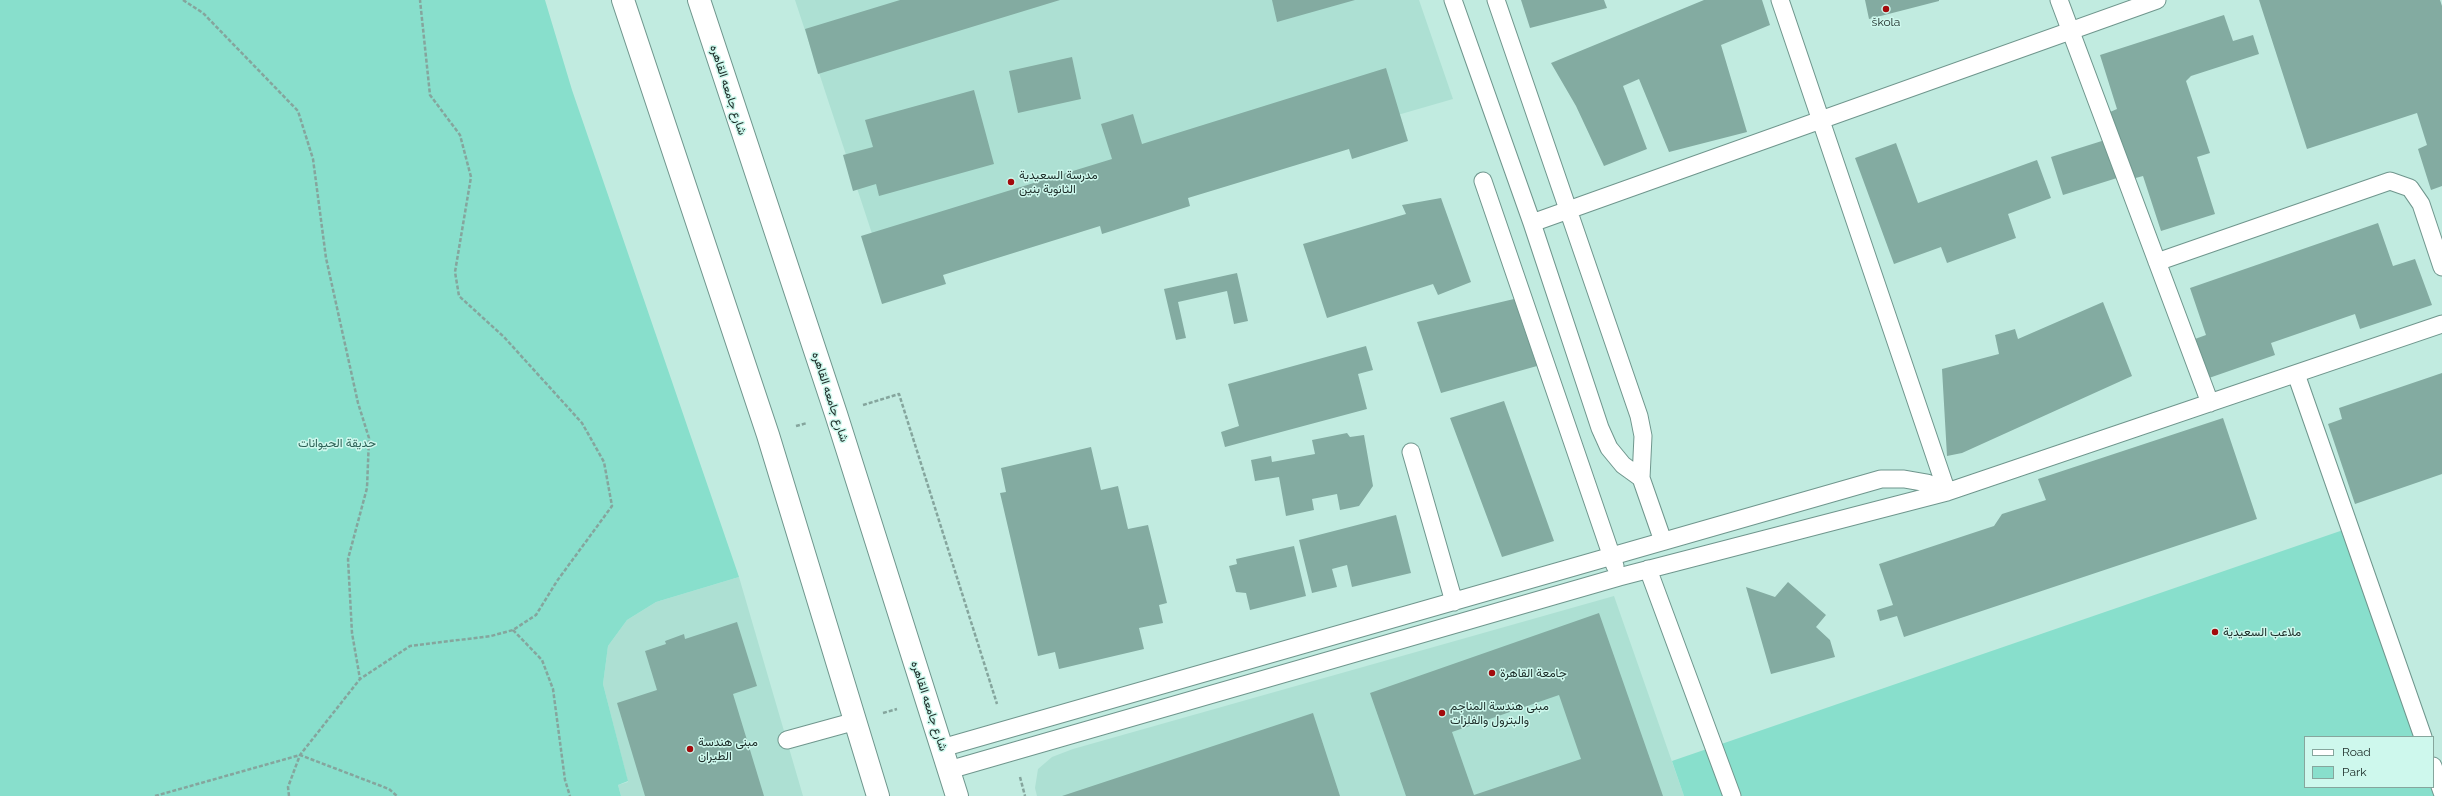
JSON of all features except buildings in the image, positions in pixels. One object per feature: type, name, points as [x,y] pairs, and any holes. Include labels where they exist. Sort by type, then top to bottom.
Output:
[{"type":"main road","points":[[623,0],[768,435],[878,796]]},
{"type":"main road","name":"شارع جامعه القاهره","points":[[699,0],[836,414],[957,796]]},
{"type":"lane","points":[[1453,0],[1532,223],[1600,428],[1609,448],[1623,465],[1641,478]]},
{"type":"lane","points":[[1496,0],[1569,210],[1638,416],[1643,436],[1641,478],[1663,541]]},
{"type":"lane","points":[[1780,0],[1947,492]]},
{"type":"lane","points":[[2059,0],[2210,403]]},
{"type":"lane","points":[[1532,223],[2157,0]]},
{"type":"lane","points":[[1483,180],[1619,577]]},
{"type":"lane","points":[[2157,262],[2390,181],[2410,188],[2421,204],[2442,266]]},
{"type":"lane","points":[[949,770],[1619,577],[1947,492],[2442,324]]},
{"type":"lane","points":[[2296,374],[2423,736]]},
{"type":"lane","points":[[1411,452],[1454,602]]},
{"type":"lane","points":[[942,748],[1881,479],[1904,479],[1927,483],[1947,492]]},
{"type":"lane","points":[[1648,569],[1732,796]]},
{"type":"lane","points":[[787,740],[856,721]]},
{"type":"lane","points":[[2434,769],[2442,792]]},
{"type":"path","points":[[183,0],[203,13],[298,110],[313,159],[326,258],[358,403],[369,438],[367,488],[348,559],[352,633],[360,679]]},
{"type":"path","points":[[289,796],[288,787],[300,755],[360,679],[410,646],[491,636],[513,630],[536,615],[557,581],[612,506],[604,462],[582,423],[504,337],[459,296],[455,272],[471,177],[460,135],[430,95],[420,0]]},
{"type":"path","points":[[768,435],[899,394],[1006,730]]},
{"type":"path","points":[[513,630],[542,660],[553,689],[564,780],[570,796]]},
{"type":"path","points":[[856,721],[927,700]]},
{"type":"path","points":[[1012,752],[1026,796]]},
{"type":"path","points":[[155,796],[300,755],[389,789],[397,796]]},
{"type":"shaded area","name":"مدرسة السعيدية الثانوية بنين","points":[[795,0],[1419,0],[1453,99],[882,264]]},
{"type":"shaded area","points":[[739,577],[803,796],[621,796],[618,785],[628,782],[603,684],[608,646],[627,620],[656,602]]},
{"type":"shaded area","name":"جامعة القاهرة","points":[[1614,596],[1684,796],[1037,796],[1035,788],[1038,769],[1052,757],[1073,749]]},
{"type":"green space","name":"حديقة الحيوانات","points":[[0,0],[545,0],[572,90],[739,577],[656,602],[627,620],[608,646],[603,684],[628,781],[618,785],[621,796],[0,796]]},
{"type":"green space","name":"ملاعب السعيدية","points":[[2349,528],[2417,736],[2304,736],[2304,788],[2433,788],[2437,796],[1684,796],[1672,761]]},
{"type":"place","name":"škola","points":[[1886,9]]},
{"type":"place","name":"مدرسة السعيدية الثانوية بنين","points":[[1011,182]]},
{"type":"place","name":"ملاعب السعيدية","points":[[2215,632]]},
{"type":"place","name":"جامعة القاهرة","points":[[1492,673]]},
{"type":"place","name":"مبنى هندسة المناجم والبترول والفلزات","points":[[1442,713]]},
{"type":"place","name":"مبنى هندسة الطيران","points":[[690,749]]}]
